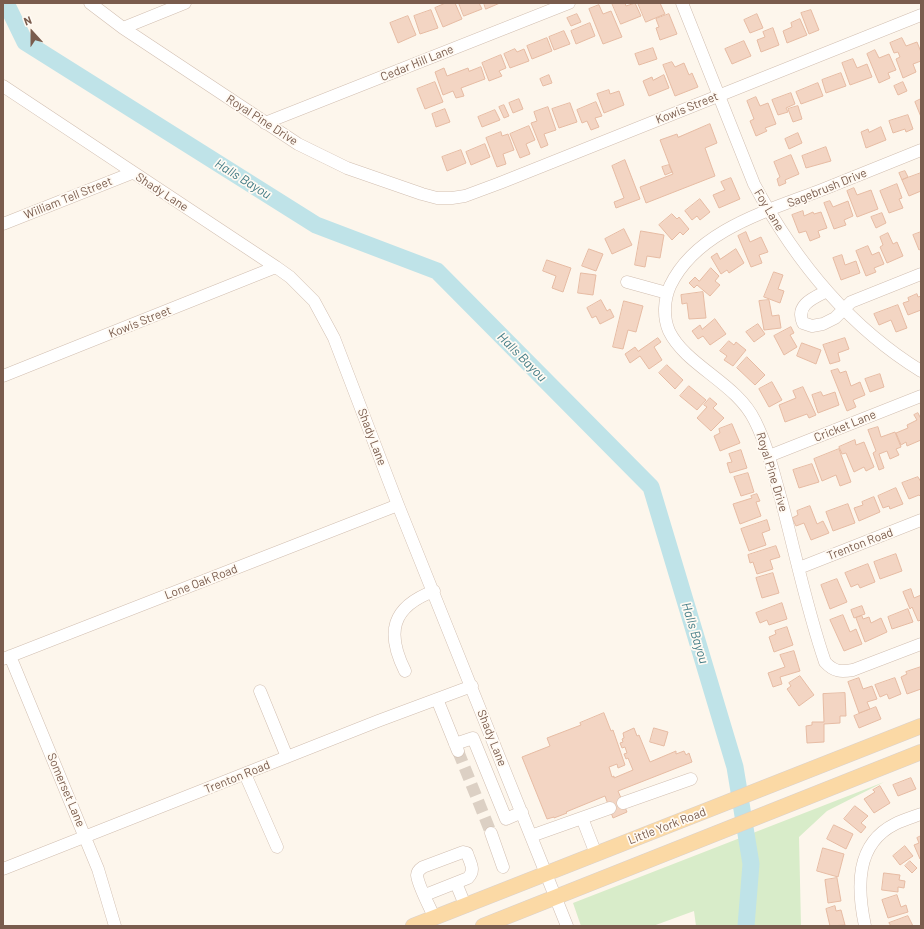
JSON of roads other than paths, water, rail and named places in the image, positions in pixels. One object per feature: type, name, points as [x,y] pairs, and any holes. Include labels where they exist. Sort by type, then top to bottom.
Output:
[{"type":"main road","name":"Little York Road","points":[[413,926],[790,779],[921,726]]},
{"type":"main road","points":[[483,926],[921,752]]},
{"type":"street","name":"Royal Pine Drive","points":[[90,3],[123,28],[298,144],[347,168],[422,194],[437,198],[452,198]]},
{"type":"street","points":[[123,28],[185,3]]},
{"type":"street","name":"Cedar Hill Lane","points":[[265,123],[568,3]]},
{"type":"street","name":"Foy Lane","points":[[682,3],[754,184],[768,211],[802,260],[843,310],[880,343],[921,371]]},
{"type":"street","name":"Kowis Street","points":[[452,198],[500,183],[921,15]]},
{"type":"street","name":"Shady Lane","points":[[3,86],[276,267],[290,277],[314,301],[334,338],[398,505],[434,591],[567,926]]},
{"type":"street","name":"Sagebrush Drive","points":[[667,293],[681,268],[705,245],[736,225],[921,150]]},
{"type":"street","name":"William Tell Street","points":[[3,224],[132,172]]},
{"type":"street","name":"Kowis Street","points":[[3,376],[276,267]]},
{"type":"street","points":[[827,291],[809,300],[803,307],[800,317],[803,323],[812,326],[823,324],[835,318],[856,300],[921,274]]},
{"type":"street","points":[[627,282],[667,293]]},
{"type":"street","name":"Royal Pine Drive","points":[[667,293],[664,309],[666,320],[673,338],[742,402],[755,419],[769,456],[825,662],[831,669],[842,672],[860,668],[921,644]]},
{"type":"street","name":"Cricket Lane","points":[[769,456],[921,396]]},
{"type":"street","name":"Lone Oak Road","points":[[6,657],[398,505]]},
{"type":"street","name":"Trenton Road","points":[[799,568],[921,520]]},
{"type":"street","points":[[405,671],[397,655],[393,639],[396,622],[402,611],[412,602],[434,591]]},
{"type":"street","name":"Somerset Lane","points":[[6,657],[98,869],[115,926]]},
{"type":"street","name":"Trenton Road","points":[[3,869],[472,686]]},
{"type":"street","points":[[260,691],[287,757]]},
{"type":"street","points":[[437,699],[456,748],[473,738],[506,819],[522,812]]},
{"type":"street","points":[[245,774],[277,847]]},
{"type":"street","points":[[491,784],[508,777]]},
{"type":"street","points":[[623,803],[691,779]]},
{"type":"street","points":[[531,836],[610,808]]},
{"type":"street","points":[[865,926],[860,887],[861,868],[872,843],[895,824],[921,814]]},
{"type":"street","points":[[582,818],[596,854]]},
{"type":"street","points":[[491,833],[503,867]]},
{"type":"street","points":[[425,895],[468,878],[472,874],[473,869],[467,853],[463,852],[422,867],[418,871],[417,875],[434,918]]},
{"type":"street","points":[[456,883],[465,905]]},
{"type":"waterway","name":"Halls Bayou","points":[[6,3],[25,42],[316,225],[437,271],[651,487],[735,767],[751,864],[746,926]]},
{"type":"tunnel","points":[[458,751],[491,833]]}]
